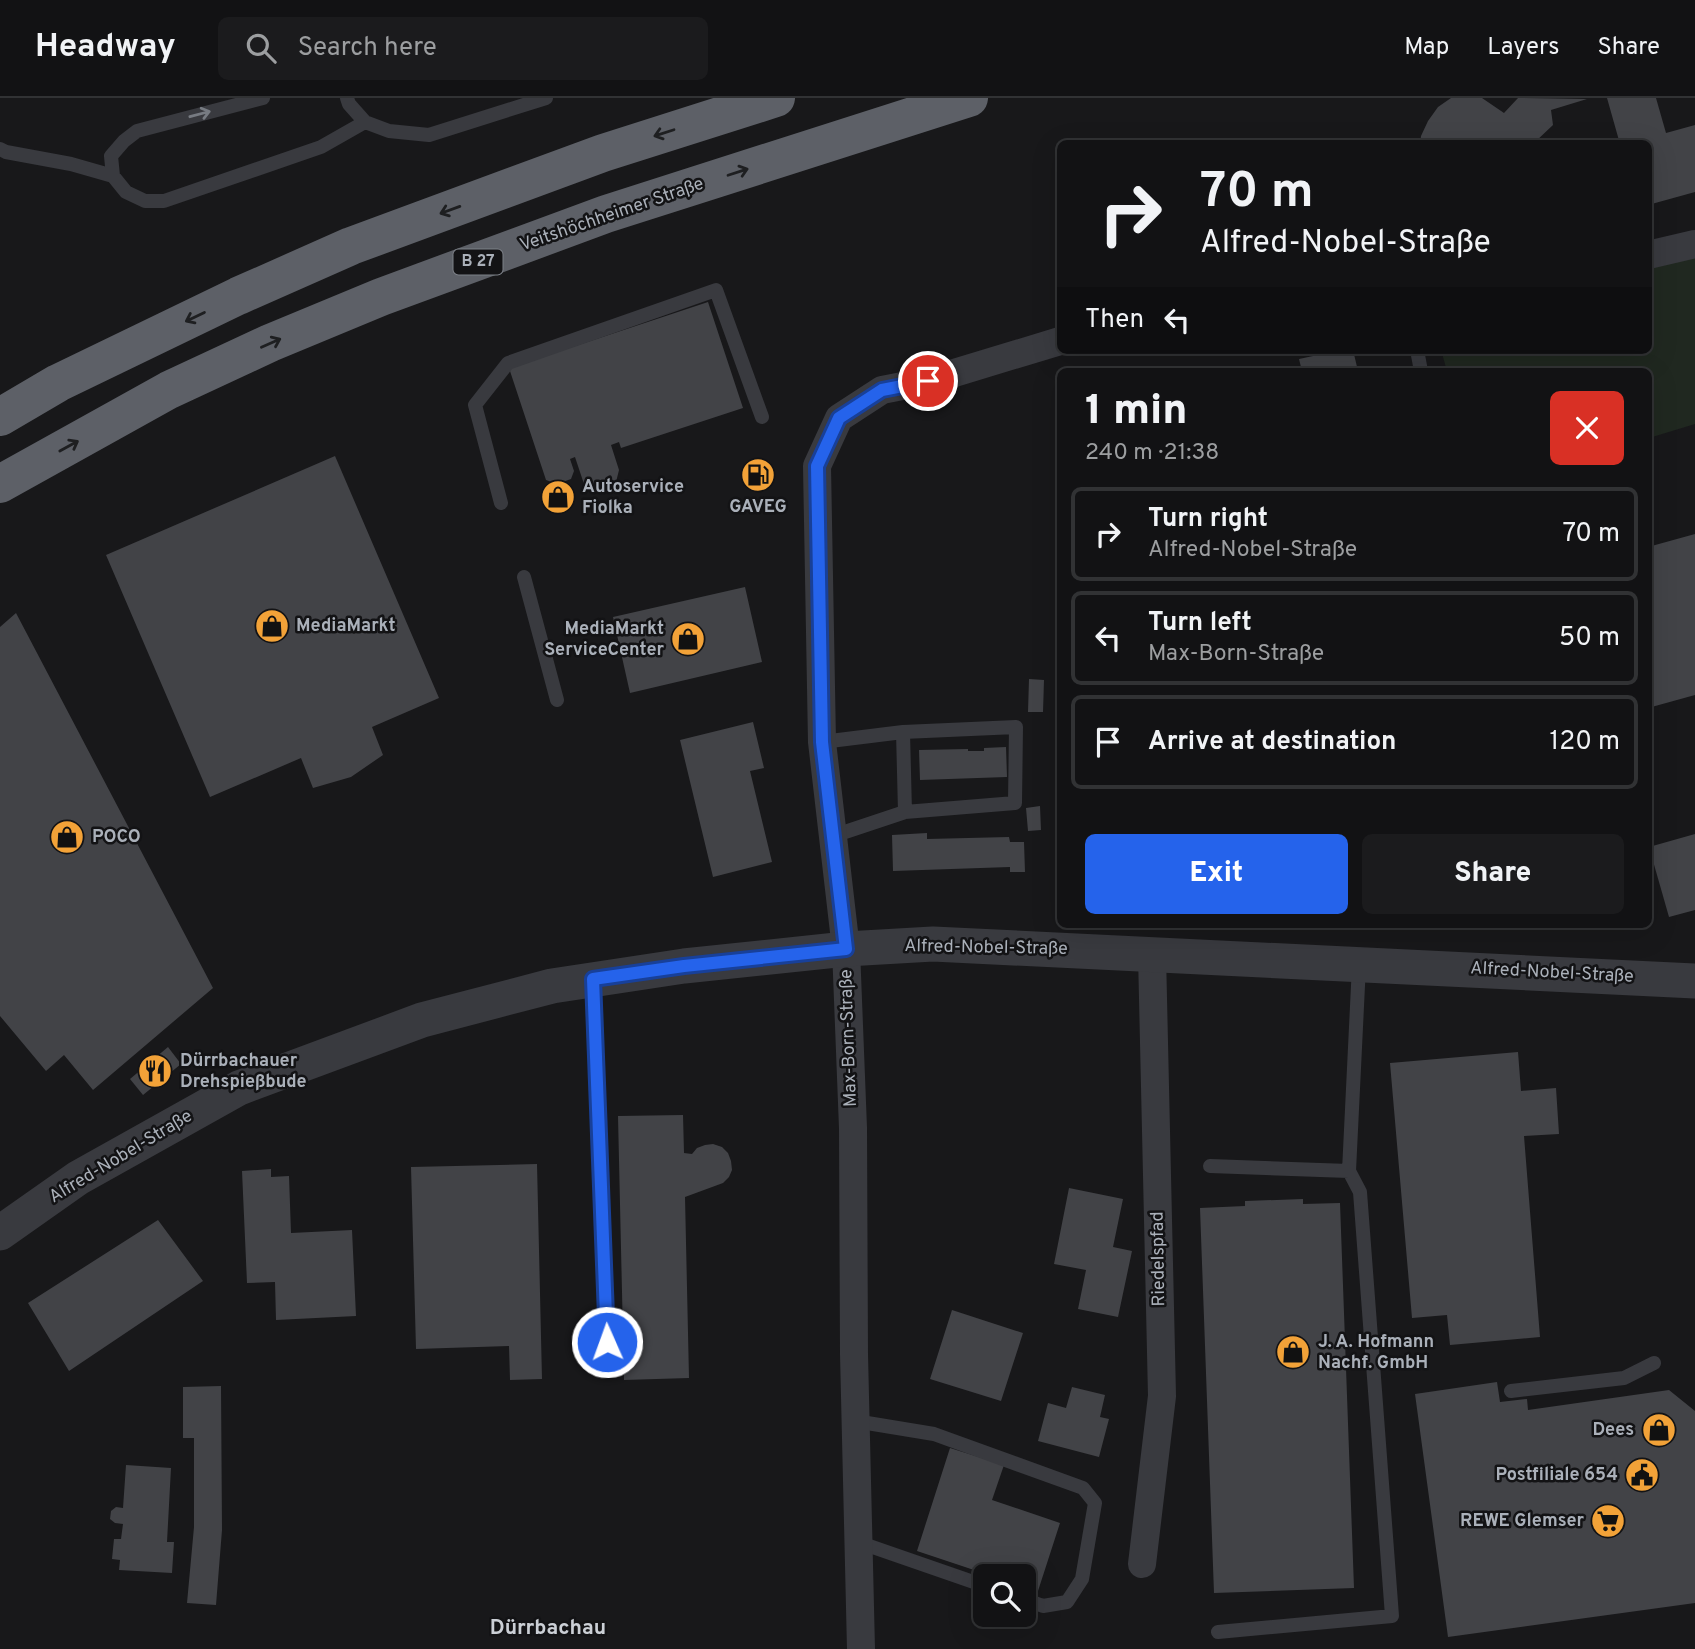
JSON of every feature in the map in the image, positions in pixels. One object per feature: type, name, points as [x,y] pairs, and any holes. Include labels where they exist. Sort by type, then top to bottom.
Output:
[{"type":"highway","points":[[0,417],[58,383],[154,336],[351,246],[603,153],[776,98]]},
{"type":"highway","name":"Veitshöchheimer Straße","points":[[0,484],[169,390],[270,343],[381,297],[606,214],[969,98]]},
{"type":"street","points":[[1652,254],[1695,244]]},
{"type":"street","name":"Max-Born-Straße","points":[[861,1649],[855,1421],[853,1128],[846,949],[822,742],[817,466],[839,418],[882,390],[928,381],[1057,342]]},
{"type":"street","name":"Alfred-Nobel-Straße","points":[[0,1233],[78,1178],[239,1088],[422,1020],[552,986],[593,979],[684,966],[846,949],[933,944],[1695,981]]},
{"type":"street","name":"Riedelspfad","points":[[1142,1564],[1162,1396],[1152,954]]},
{"type":"lane","points":[[113,176],[111,156],[137,131],[263,98]]},
{"type":"lane","points":[[347,98],[365,122],[388,131],[429,135],[546,98]]},
{"type":"lane","points":[[0,149],[113,176],[127,192],[145,201],[164,201],[321,146],[365,122]]},
{"type":"lane","points":[[500,503],[475,405],[508,363],[716,290],[762,417]]},
{"type":"lane","points":[[524,577],[557,700]]},
{"type":"lane","points":[[822,742],[903,732],[1016,726],[1015,803],[905,812],[833,836]]},
{"type":"lane","points":[[903,732],[905,812]]},
{"type":"lane","points":[[1218,1632],[1392,1616],[1360,1192],[1349,1171],[1359,963]]},
{"type":"lane","points":[[593,979],[608,1370]]},
{"type":"lane","points":[[1210,1166],[1349,1171]]},
{"type":"lane","points":[[1511,1391],[1624,1378],[1654,1363]]},
{"type":"lane","points":[[855,1421],[934,1434],[1083,1488],[1095,1503],[1082,1579],[1067,1602],[1043,1606],[1036,1603]]},
{"type":"lane","points":[[858,1542],[973,1582]]},
{"type":"shaded area","points":[[1695,246],[1695,424],[1652,437],[1652,368],[1446,368],[1442,354],[1652,354],[1652,259]]},
{"type":"building","points":[[1451,98],[1482,98],[1504,113],[1518,98],[1587,99],[1551,110],[1553,125],[1537,140],[1420,140],[1428,121],[1438,107]]},
{"type":"building","points":[[1607,98],[1656,98],[1666,133],[1695,125],[1695,192],[1652,204],[1652,140],[1619,140]]},
{"type":"building","points":[[708,302],[743,408],[621,448],[619,442],[611,445],[619,470],[616,482],[594,490],[584,484],[575,457],[570,459],[574,471],[571,479],[557,484],[546,480],[509,368]]},
{"type":"building","points":[[1322,354],[1354,354],[1357,368],[1301,368],[1299,359]]},
{"type":"building","name":"MediaMarkt","points":[[335,456],[439,698],[372,727],[383,755],[351,777],[313,788],[301,758],[210,797],[106,555]]},
{"type":"building","points":[[1695,534],[1695,695],[1652,707],[1652,546]]},
{"type":"building","name":"MediaMarkt ServiceCenter","points":[[745,587],[762,662],[630,693],[613,617]]},
{"type":"building","name":"POCO","points":[[16,613],[213,988],[93,1090],[64,1055],[46,1071],[0,1016],[0,627]]},
{"type":"building","points":[[1029,679],[1044,680],[1043,712],[1028,712]]},
{"type":"building","points":[[753,722],[764,768],[750,771],[772,862],[713,877],[680,740]]},
{"type":"building","points":[[1006,747],[1007,777],[920,780],[919,750],[984,751],[984,748]]},
{"type":"building","points":[[1040,806],[1041,830],[1028,831],[1026,808]]},
{"type":"building","points":[[927,833],[927,839],[1009,837],[1010,842],[1024,842],[1025,872],[1010,872],[1010,867],[893,871],[892,835]]},
{"type":"building","points":[[1695,834],[1695,910],[1669,917],[1652,858],[1652,846]]},
{"type":"building","name":"Dürrbachauer Drehspießbude","points":[[168,1047],[181,1064],[143,1095],[130,1079]]},
{"type":"building","points":[[1518,1052],[1521,1091],[1556,1088],[1559,1134],[1524,1136],[1540,1337],[1450,1345],[1447,1315],[1412,1318],[1390,1063]]},
{"type":"building","points":[[683,1115],[684,1153],[692,1154],[705,1145],[722,1147],[728,1153],[732,1170],[723,1183],[685,1197],[689,1378],[624,1380],[618,1116]]},
{"type":"building","points":[[537,1164],[542,1379],[510,1380],[509,1346],[416,1349],[411,1167]]},
{"type":"building","points":[[271,1169],[271,1177],[289,1176],[291,1233],[352,1230],[356,1316],[276,1320],[275,1282],[247,1283],[242,1171]]},
{"type":"building","points":[[1069,1188],[1123,1199],[1113,1247],[1132,1251],[1118,1317],[1078,1309],[1086,1270],[1054,1264]]},
{"type":"building","points":[[1303,1199],[1303,1204],[1340,1203],[1354,1588],[1214,1593],[1200,1208],[1245,1206],[1245,1201]]},
{"type":"building","points":[[158,1220],[203,1281],[69,1371],[28,1303]]},
{"type":"building","points":[[952,1310],[1023,1333],[1001,1401],[930,1379]]},
{"type":"building","points":[[1497,1382],[1500,1402],[1527,1399],[1528,1410],[1669,1390],[1695,1411],[1695,1603],[1448,1637],[1415,1394]]},
{"type":"building","points":[[221,1386],[222,1530],[216,1605],[187,1603],[194,1527],[194,1438],[183,1438],[183,1387]]},
{"type":"building","points":[[1072,1387],[1105,1395],[1100,1417],[1109,1419],[1099,1457],[1038,1441],[1048,1403],[1066,1408]]},
{"type":"building","points":[[950,1448],[1004,1465],[992,1500],[1060,1523],[1038,1591],[1036,1564],[973,1564],[973,1570],[917,1551]]},
{"type":"building","points":[[126,1465],[171,1468],[167,1542],[174,1542],[172,1573],[119,1570],[120,1560],[112,1559],[114,1539],[121,1539],[123,1524],[110,1519],[111,1511],[116,1507],[123,1508]]},
{"type":"place","name":"GAVEG","points":[[758,475]]},
{"type":"place","name":"Autoservice Fiolka","points":[[558,497]]},
{"type":"place","name":"MediaMarkt","points":[[272,626]]},
{"type":"place","name":"MediaMarkt ServiceCenter","points":[[688,639]]},
{"type":"place","name":"POCO","points":[[67,837]]},
{"type":"place","name":"Dürrbachauer Drehspießbude","points":[[155,1071]]},
{"type":"place","name":"J. A. Hofmann Nachf. GmbH","points":[[1293,1352]]},
{"type":"place","name":"Dees","points":[[1659,1430]]},
{"type":"place","name":"Postfiliale 654","points":[[1642,1475]]},
{"type":"place","name":"REWE Glemser","points":[[1608,1521]]},
{"type":"district","name":"Dürrbachau","points":[[548,1628]]},
{"type":"route","points":[[607,1342],[593,979],[684,966],[846,949],[822,742],[817,466],[839,418],[882,390],[928,381]]}]
